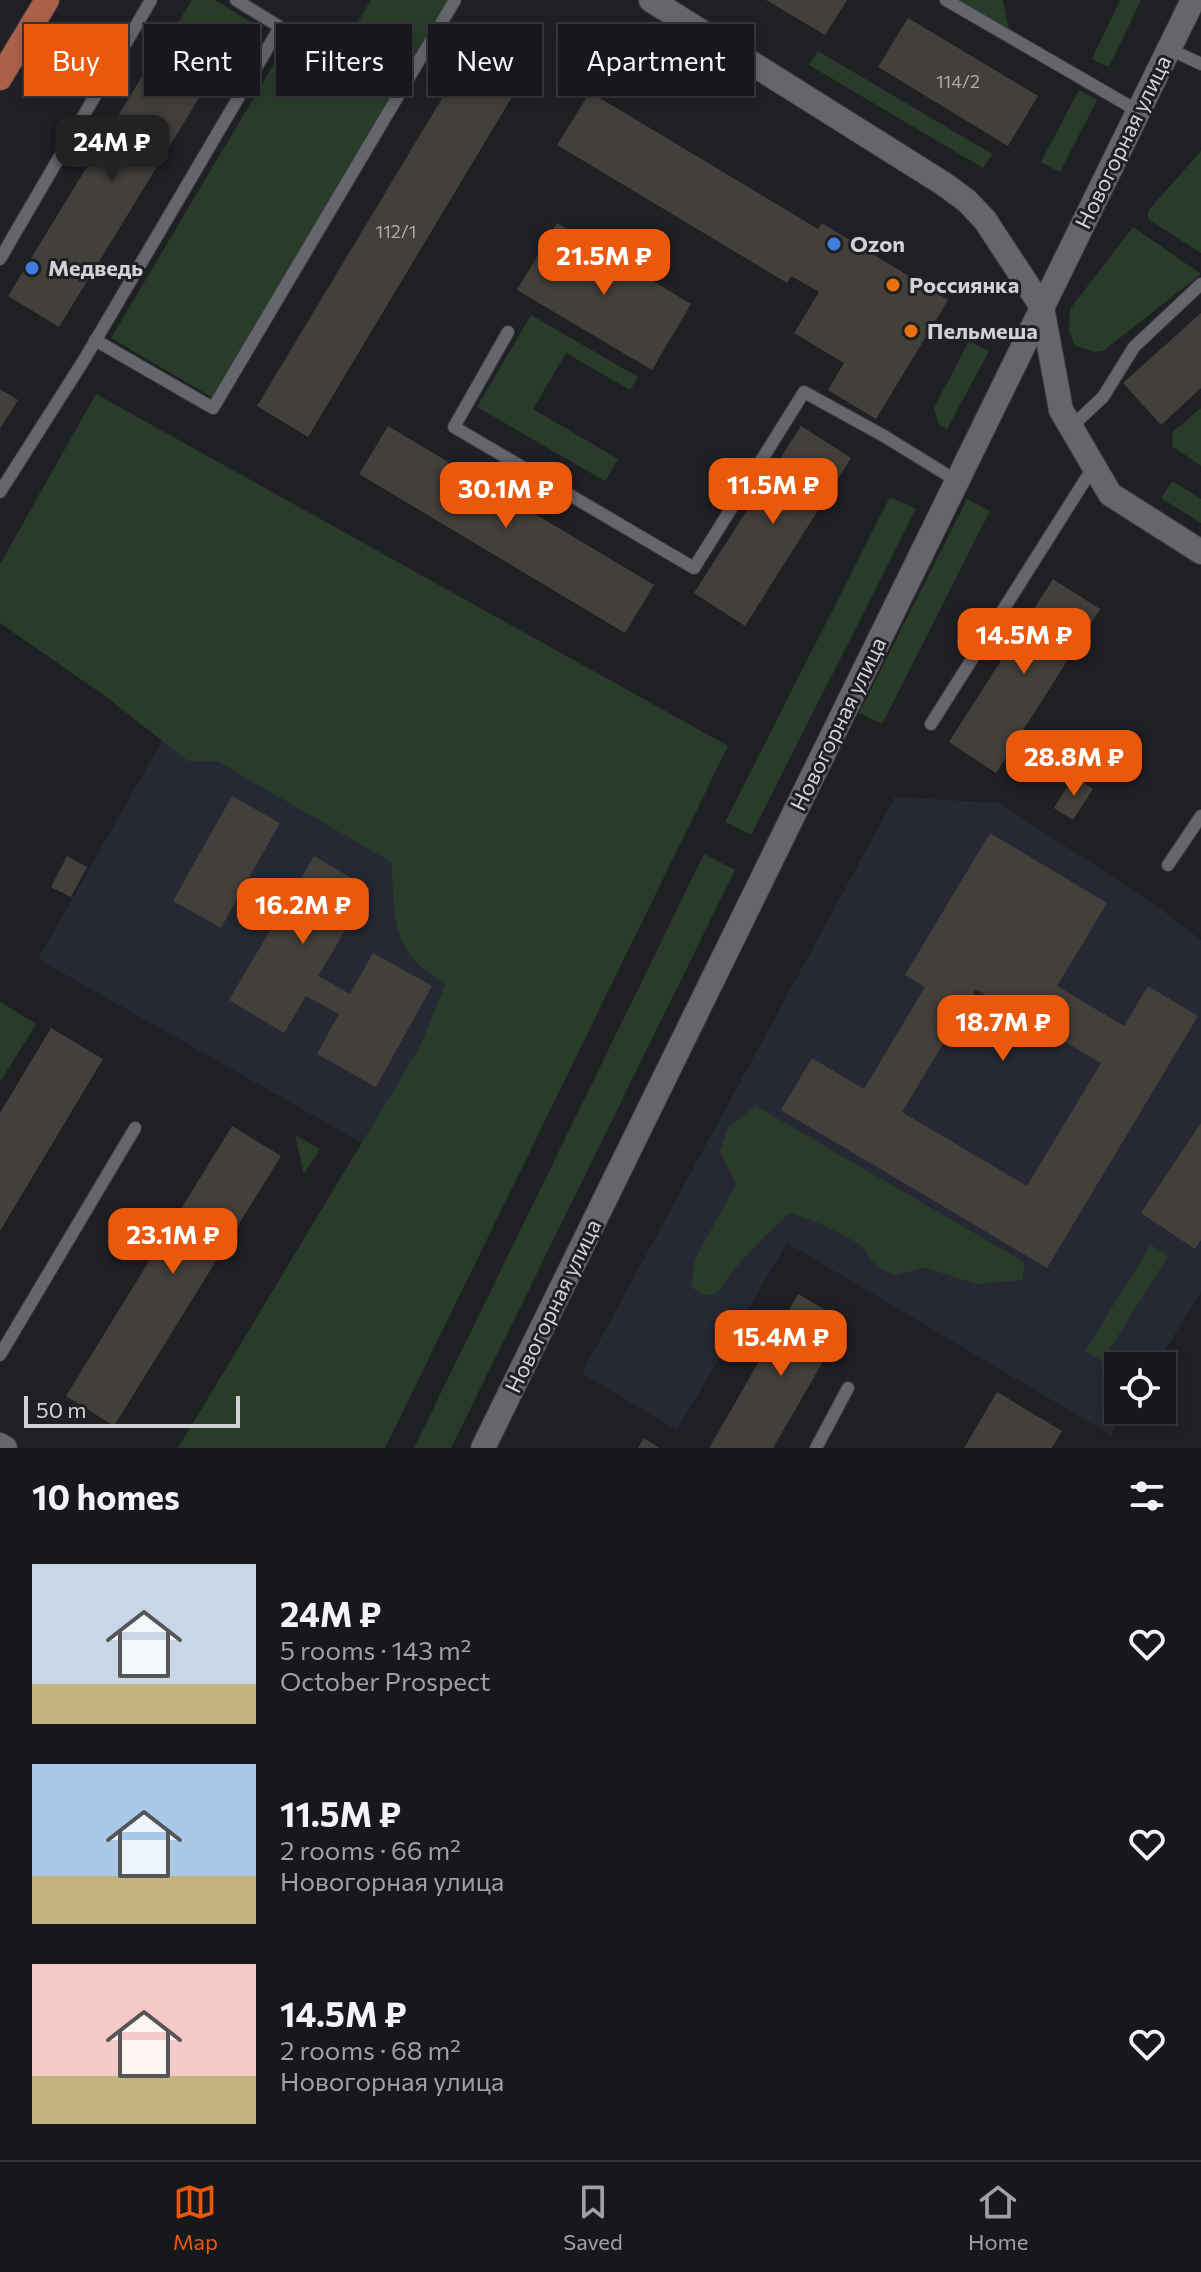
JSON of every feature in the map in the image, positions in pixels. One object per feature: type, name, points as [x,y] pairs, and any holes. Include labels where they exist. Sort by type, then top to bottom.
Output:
[{"type":"main road","points":[[0,78],[7,50],[47,0]]},
{"type":"street","points":[[651,0],[967,201],[985,220],[1042,307],[1061,410],[1110,494],[1201,552]]},
{"type":"street","name":"Новогорная улица","points":[[483,1448],[1193,0]]},
{"type":"lane","points":[[0,259],[151,0]]},
{"type":"lane","points":[[0,492],[95,340],[280,27],[236,0]]},
{"type":"lane","points":[[95,340],[213,408],[455,0]]},
{"type":"lane","points":[[946,0],[1138,111]]},
{"type":"lane","points":[[1169,49],[1201,64]]},
{"type":"lane","points":[[1071,427],[1103,397],[1134,347],[1201,284]]},
{"type":"lane","points":[[508,332],[454,427],[694,568],[804,392],[957,481]]},
{"type":"lane","points":[[931,724],[1094,466]]},
{"type":"lane","points":[[1168,865],[1201,816]]},
{"type":"lane","points":[[0,1355],[135,1128]]},
{"type":"lane","points":[[816,1448],[848,1388]]},
{"type":"shaded area","points":[[249,588],[581,777],[369,1147],[38,959]]},
{"type":"shaded area","points":[[895,797],[999,803],[1157,906],[1201,940],[1201,1292],[1164,1352],[1104,1352],[1104,1424],[1118,1424],[1111,1435],[787,1243],[677,1430],[582,1373]]},
{"type":"green space","points":[[192,0],[215,0],[251,22],[250,24],[177,24]]},
{"type":"green space","points":[[371,0],[450,0],[436,24],[428,24],[428,37],[412,64],[412,24],[357,24]]},
{"type":"green space","points":[[955,0],[1003,0],[1009,31]]},
{"type":"green space","points":[[1120,0],[1141,0],[1109,67],[1092,59]]},
{"type":"green space","points":[[818,51],[992,154],[983,168],[809,65]]},
{"type":"green space","points":[[276,60],[276,96],[393,96],[213,398],[111,338],[255,96],[260,96],[260,87]]},
{"type":"green space","points":[[1079,90],[1097,100],[1060,172],[1041,162]]},
{"type":"green space","points":[[1201,151],[1201,253],[1148,219],[1148,211]]},
{"type":"green space","points":[[1133,227],[1201,274],[1103,351],[1075,346],[1069,331],[1070,309]]},
{"type":"green space","points":[[531,315],[638,377],[630,390],[566,353],[533,409],[618,459],[605,481],[477,407]]},
{"type":"green space","points":[[969,341],[989,351],[947,429],[939,425],[934,408]]},
{"type":"green space","points":[[96,394],[728,746],[385,1448],[178,1448],[420,1046],[445,985],[418,964],[404,946],[396,923],[391,862],[217,761],[188,761],[105,696],[0,623],[0,564]]},
{"type":"green space","points":[[1201,408],[1201,466],[1172,446],[1173,432]]},
{"type":"green space","points":[[1172,481],[1201,499],[1201,523],[1161,498]]},
{"type":"green space","points":[[890,497],[916,509],[751,835],[725,822]]},
{"type":"green space","points":[[967,499],[990,511],[882,724],[859,713]]},
{"type":"green space","points":[[704,854],[735,870],[451,1448],[414,1448]]},
{"type":"green space","points":[[0,1002],[36,1024],[0,1082]]},
{"type":"green space","points":[[756,1106],[1024,1262],[1023,1280],[976,1284],[923,1267],[895,1276],[876,1266],[861,1245],[824,1225],[790,1213],[750,1251],[716,1293],[698,1292],[691,1286],[695,1259],[736,1184],[720,1151],[728,1127]]},
{"type":"green space","points":[[295,1135],[320,1149],[304,1174]]},
{"type":"green space","points":[[1151,1245],[1168,1256],[1108,1352],[1104,1352],[1102,1361],[1085,1351]]},
{"type":"building","points":[[766,0],[847,0],[825,35]]},
{"type":"building","points":[[908,18],[1038,96],[1008,146],[878,67]]},
{"type":"building","points":[[144,73],[144,96],[200,96],[59,327],[8,296]]},
{"type":"building","points":[[443,96],[513,96],[308,437],[257,406]]},
{"type":"building","points":[[588,96],[597,96],[818,229],[822,223],[948,300],[876,419],[828,390],[844,363],[794,333],[819,292],[791,276],[787,283],[557,145]]},
{"type":"building","points":[[557,223],[691,304],[652,370],[517,290]]},
{"type":"building","points":[[1201,313],[1201,388],[1161,425],[1123,383]]},
{"type":"building","points":[[0,389],[18,400],[0,429]]},
{"type":"building","points":[[388,426],[654,585],[625,633],[359,474]]},
{"type":"building","points":[[801,426],[851,458],[745,626],[694,593]]},
{"type":"building","points":[[1053,579],[1100,609],[996,773],[949,742]]},
{"type":"building","points":[[1074,776],[1093,789],[1073,820],[1054,808]]},
{"type":"building","points":[[232,796],[280,823],[248,879],[287,903],[314,856],[370,889],[318,976],[350,994],[373,953],[432,986],[376,1087],[317,1054],[339,1014],[306,996],[284,1033],[229,1000],[275,922],[237,899],[221,928],[173,901]]},
{"type":"building","points":[[990,833],[1107,903],[1057,986],[1124,1026],[1148,986],[1198,1016],[1047,1268],[781,1110],[812,1058],[864,1089],[925,987],[905,975]],"holes":[[[976,989],[1101,1063],[1027,1186],[902,1112]]]},
{"type":"building","points":[[67,856],[87,867],[71,897],[51,887]]},
{"type":"building","points":[[51,1028],[103,1059],[0,1231],[0,1113]]},
{"type":"building","points":[[1201,1123],[1201,1240],[1195,1249],[1141,1213]]},
{"type":"building","points":[[232,1126],[281,1156],[114,1426],[66,1396]]},
{"type":"building","points":[[798,1294],[846,1322],[773,1448],[709,1448]]},
{"type":"building","points":[[997,1392],[1062,1431],[1052,1448],[964,1448]]},
{"type":"building","points":[[644,1438],[659,1448],[638,1448]]},
{"type":"place","name":"Ozon","points":[[834,244]]},
{"type":"place","name":"Медведь","points":[[32,268]]},
{"type":"place","name":"Россиянка","points":[[893,285]]},
{"type":"place","name":"Пельмеша","points":[[911,331]]}]
